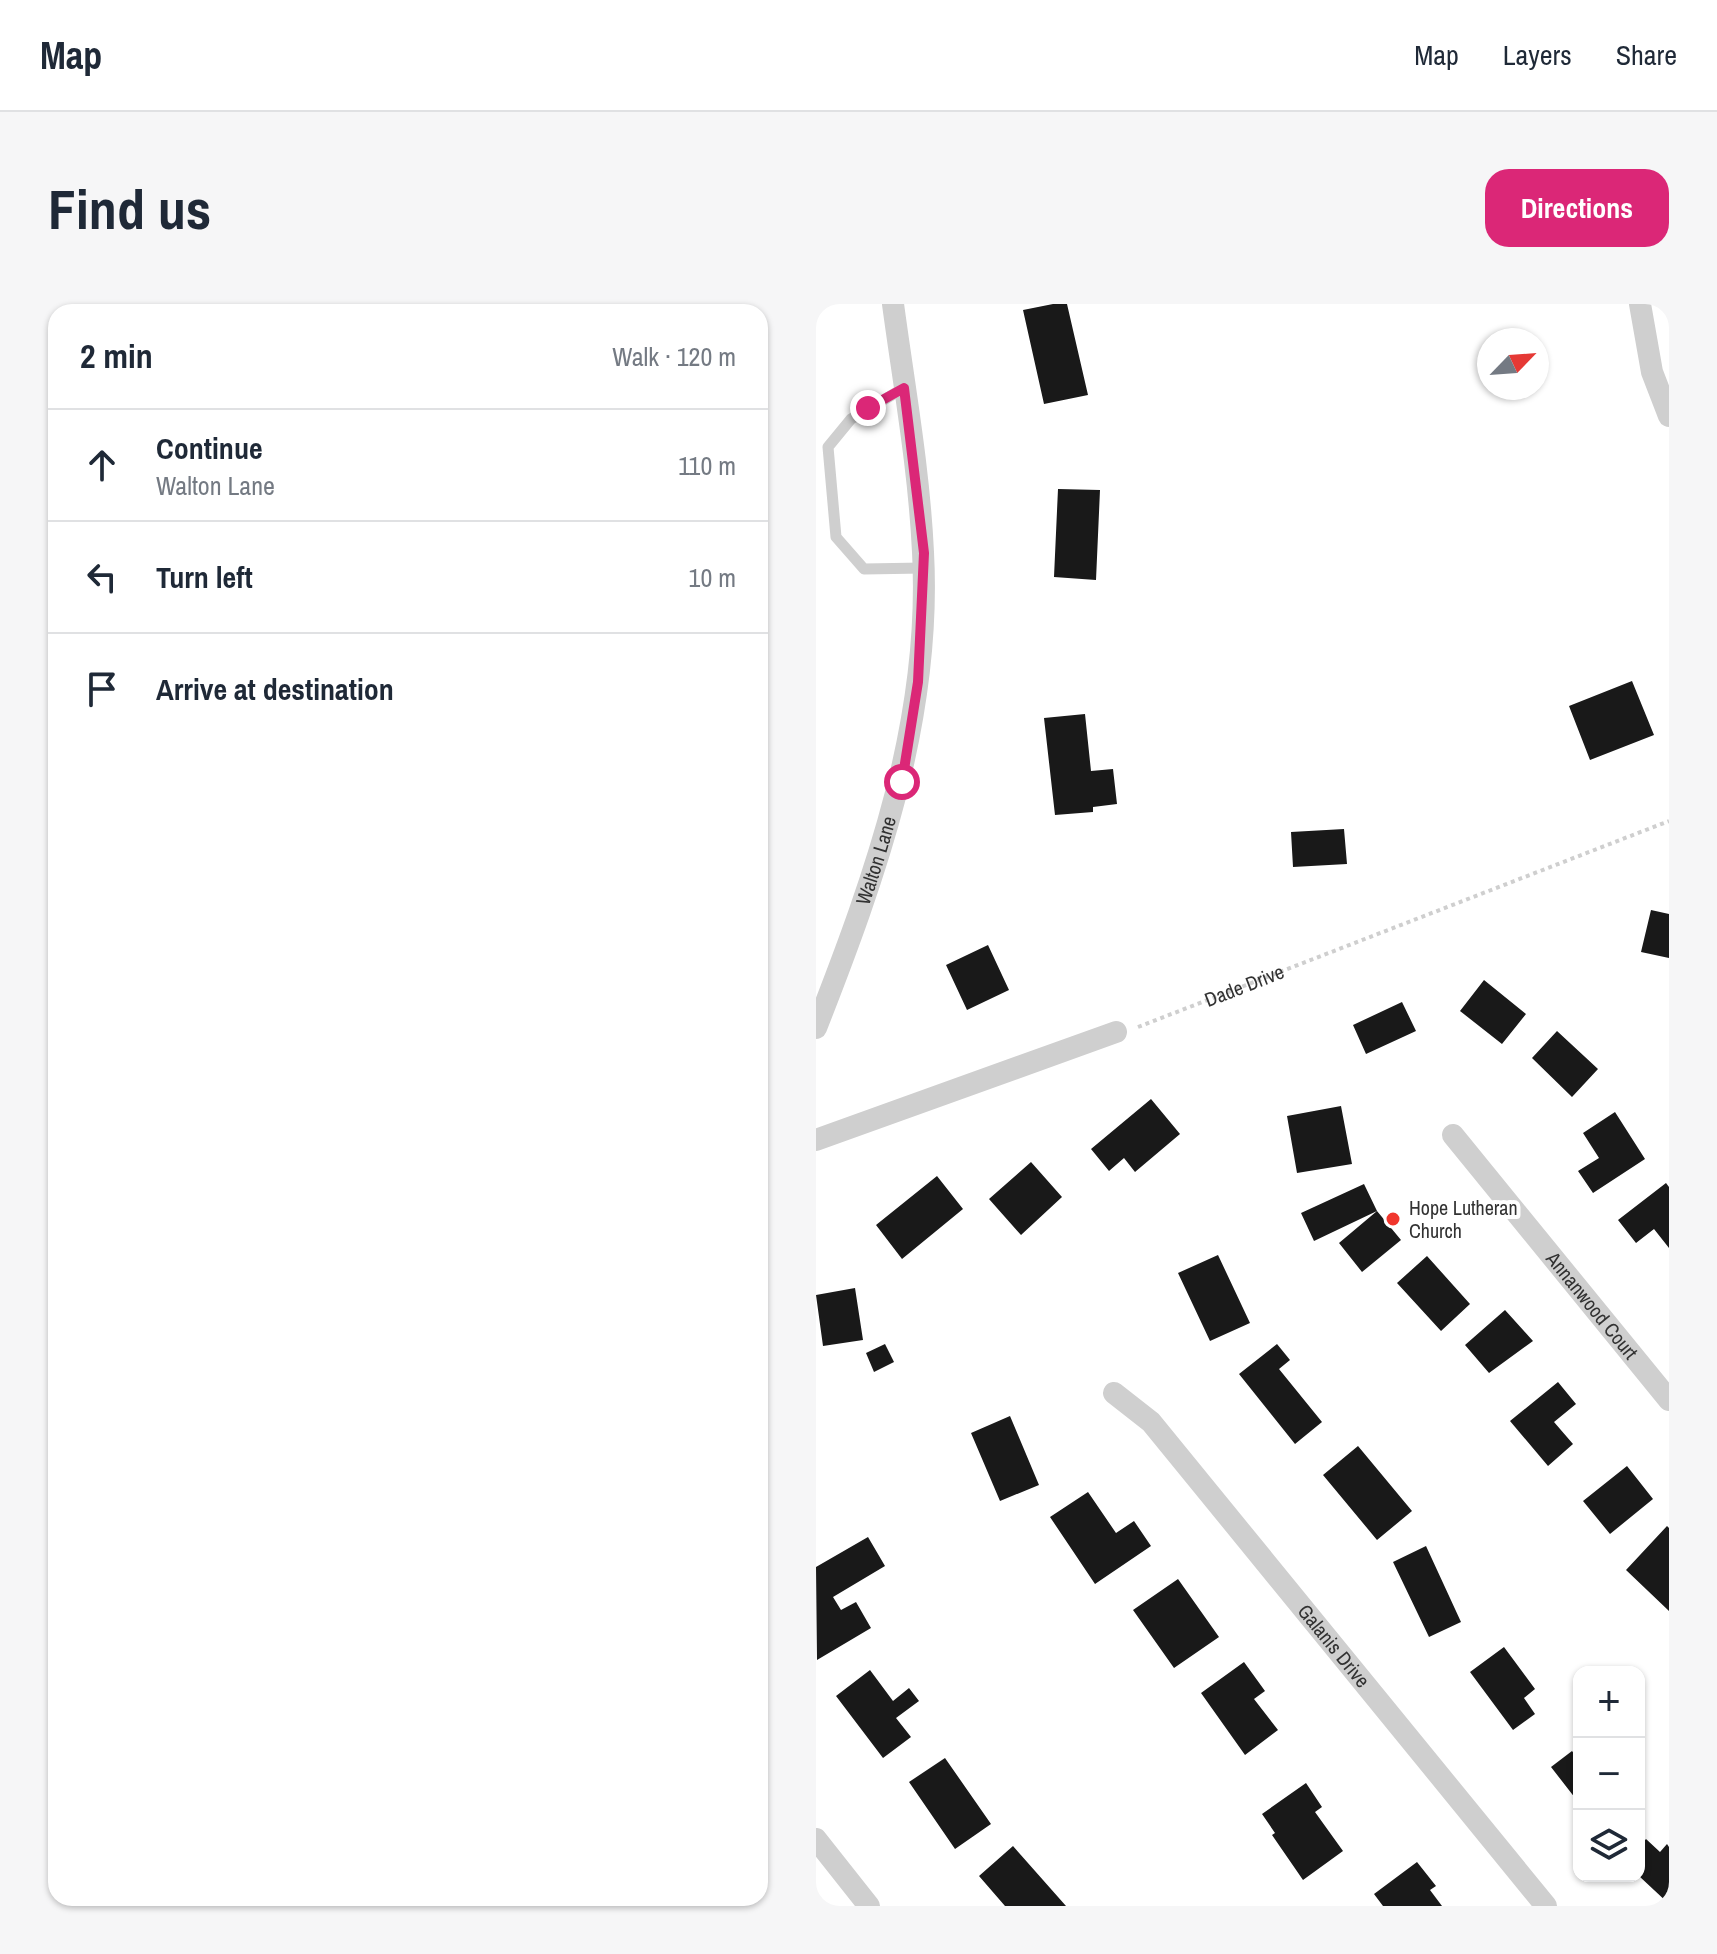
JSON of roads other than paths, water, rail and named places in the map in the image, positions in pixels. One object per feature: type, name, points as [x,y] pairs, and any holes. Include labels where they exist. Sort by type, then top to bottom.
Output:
[{"type":"street","name":"Walton Lane","points":[[816,1028],[889,829],[902,782],[918,682],[923,568],[914,443],[893,304]]},
{"type":"street","points":[[1640,304],[1652,372],[1669,416]]},
{"type":"street","points":[[816,1140],[1116,1032]]},
{"type":"street","name":"Annanwood Court","points":[[1453,1135],[1669,1400]]},
{"type":"street","name":"Galanis Drive","points":[[1114,1393],[1151,1422],[1546,1906]]},
{"type":"street","points":[[816,1839],[869,1906]]},
{"type":"lane","points":[[904,388],[851,419],[828,447],[836,537],[864,569],[923,568]]},
{"type":"place","name":"Hope Lutheran Church","points":[[1393,1219]]}]
